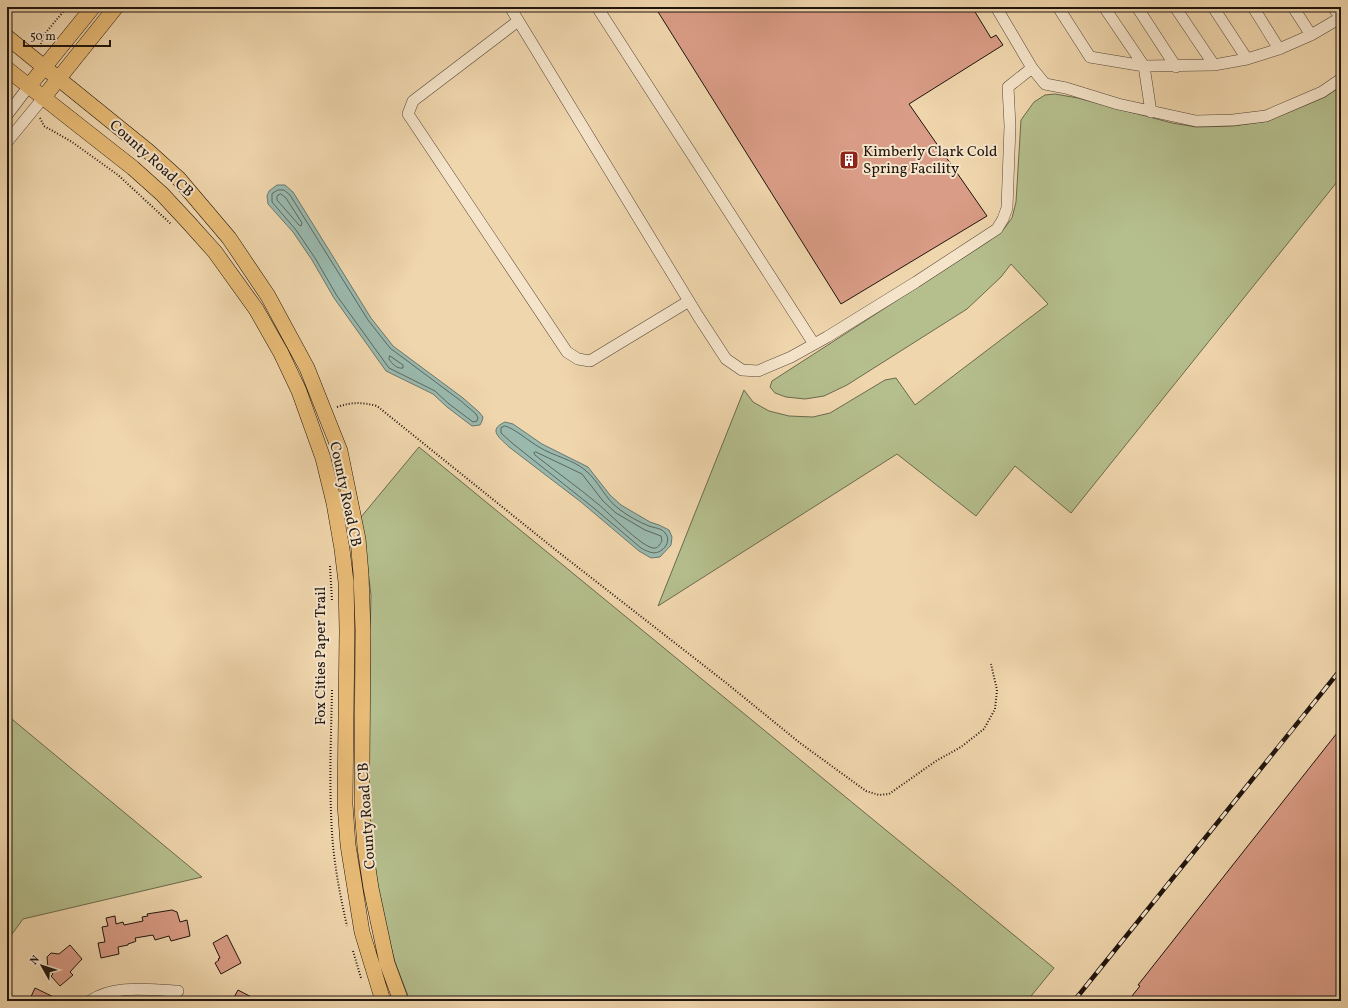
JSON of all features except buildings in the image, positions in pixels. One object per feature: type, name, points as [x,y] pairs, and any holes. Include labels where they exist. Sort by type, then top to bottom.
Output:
[{"type":"main road","points":[[30,86],[93,7]]},
{"type":"main road","points":[[43,98],[116,7]]},
{"type":"main road","name":"County Road CB","points":[[7,37],[148,151],[179,179],[229,238],[268,296],[307,368],[340,451],[358,538],[364,630],[362,808],[365,848],[371,888],[387,963],[401,1001]]},
{"type":"main road","name":"County Road CB","points":[[7,68],[133,168],[162,194],[215,252],[256,309],[281,353],[299,391],[323,458],[342,549],[346,582],[347,630],[345,796],[348,845],[362,932],[383,1001]]},
{"type":"street","points":[[510,7],[689,301],[726,359],[742,370],[758,371],[791,357],[916,282],[997,229],[1008,208],[1010,126],[1008,88],[1032,68]]},
{"type":"street","points":[[597,7],[814,344]]},
{"type":"street","points":[[996,7],[1032,68],[1045,84],[1066,88],[1118,104],[1152,112],[1196,121],[1233,120],[1266,116],[1322,92],[1341,79]]},
{"type":"street","points":[[1058,7],[1090,57],[1144,66],[1214,66],[1279,49],[1311,35],[1341,18],[1333,7]]},
{"type":"street","points":[[1104,7],[1144,66],[1152,112]]},
{"type":"street","points":[[1137,7],[1176,66]]},
{"type":"street","points":[[1175,7],[1214,66]]},
{"type":"street","points":[[1213,7],[1247,58]]},
{"type":"street","points":[[1252,7],[1279,49]]},
{"type":"street","points":[[1293,7],[1311,35]]},
{"type":"street","points":[[518,21],[413,101],[408,114],[567,352],[578,359],[590,361],[689,301]]},
{"type":"street","points":[[7,115],[30,86]]},
{"type":"street","points":[[7,142],[43,98]]},
{"type":"street","points":[[90,1001],[107,992],[119,990],[178,991]]},
{"type":"path","points":[[40,46],[43,36],[67,7]]},
{"type":"path","points":[[32,111],[39,117],[44,126],[72,142],[118,174],[172,225]]},
{"type":"path","points":[[324,411],[346,404],[362,402],[377,406],[563,556],[725,682],[800,743],[866,791],[879,795],[889,794],[936,761],[961,747],[984,729],[994,709],[997,690],[990,664]]},
{"type":"path","name":"Fox Cities Paper Trail","points":[[329,562],[332,606]]},
{"type":"path","name":"Fox Cities Paper Trail","points":[[332,687],[329,767],[332,834],[335,867],[347,930]]},
{"type":"path","points":[[352,948],[363,983]]},
{"type":"green space","points":[[1341,86],[1341,177],[1071,513],[1015,466],[976,516],[897,454],[658,606],[744,390],[753,402],[769,411],[789,416],[813,417],[830,413],[885,380],[896,378],[915,405],[1048,304],[1011,264],[1001,277],[967,309],[847,385],[824,396],[805,399],[786,397],[775,393],[770,387],[772,381],[989,241],[1003,230],[1012,218],[1016,202],[1021,120],[1034,102],[1045,95],[1055,94],[1078,98],[1172,123],[1196,127],[1233,126],[1268,121],[1325,97]]},
{"type":"green space","points":[[419,447],[1054,968],[1027,1001],[410,1001],[395,962],[382,914],[376,881],[369,819],[367,760],[371,595],[361,517]]},
{"type":"green space","points":[[7,715],[202,877],[23,919],[7,941]]},
{"type":"water","points":[[277,185],[285,185],[293,192],[371,318],[393,346],[463,398],[479,412],[483,417],[480,425],[472,426],[433,394],[386,371],[334,298],[312,260],[293,232],[268,204],[267,196],[269,191]]},
{"type":"water","points":[[505,422],[513,424],[542,444],[588,467],[610,495],[621,505],[650,522],[669,530],[672,537],[671,545],[660,557],[651,558],[639,551],[581,502],[509,447],[499,437],[496,431],[500,425]]},
{"type":"railway","points":[[1074,1001],[1341,669]]},
{"type":"place","name":"Kimberly Clark Cold Spring Facility","points":[[849,160]]}]
